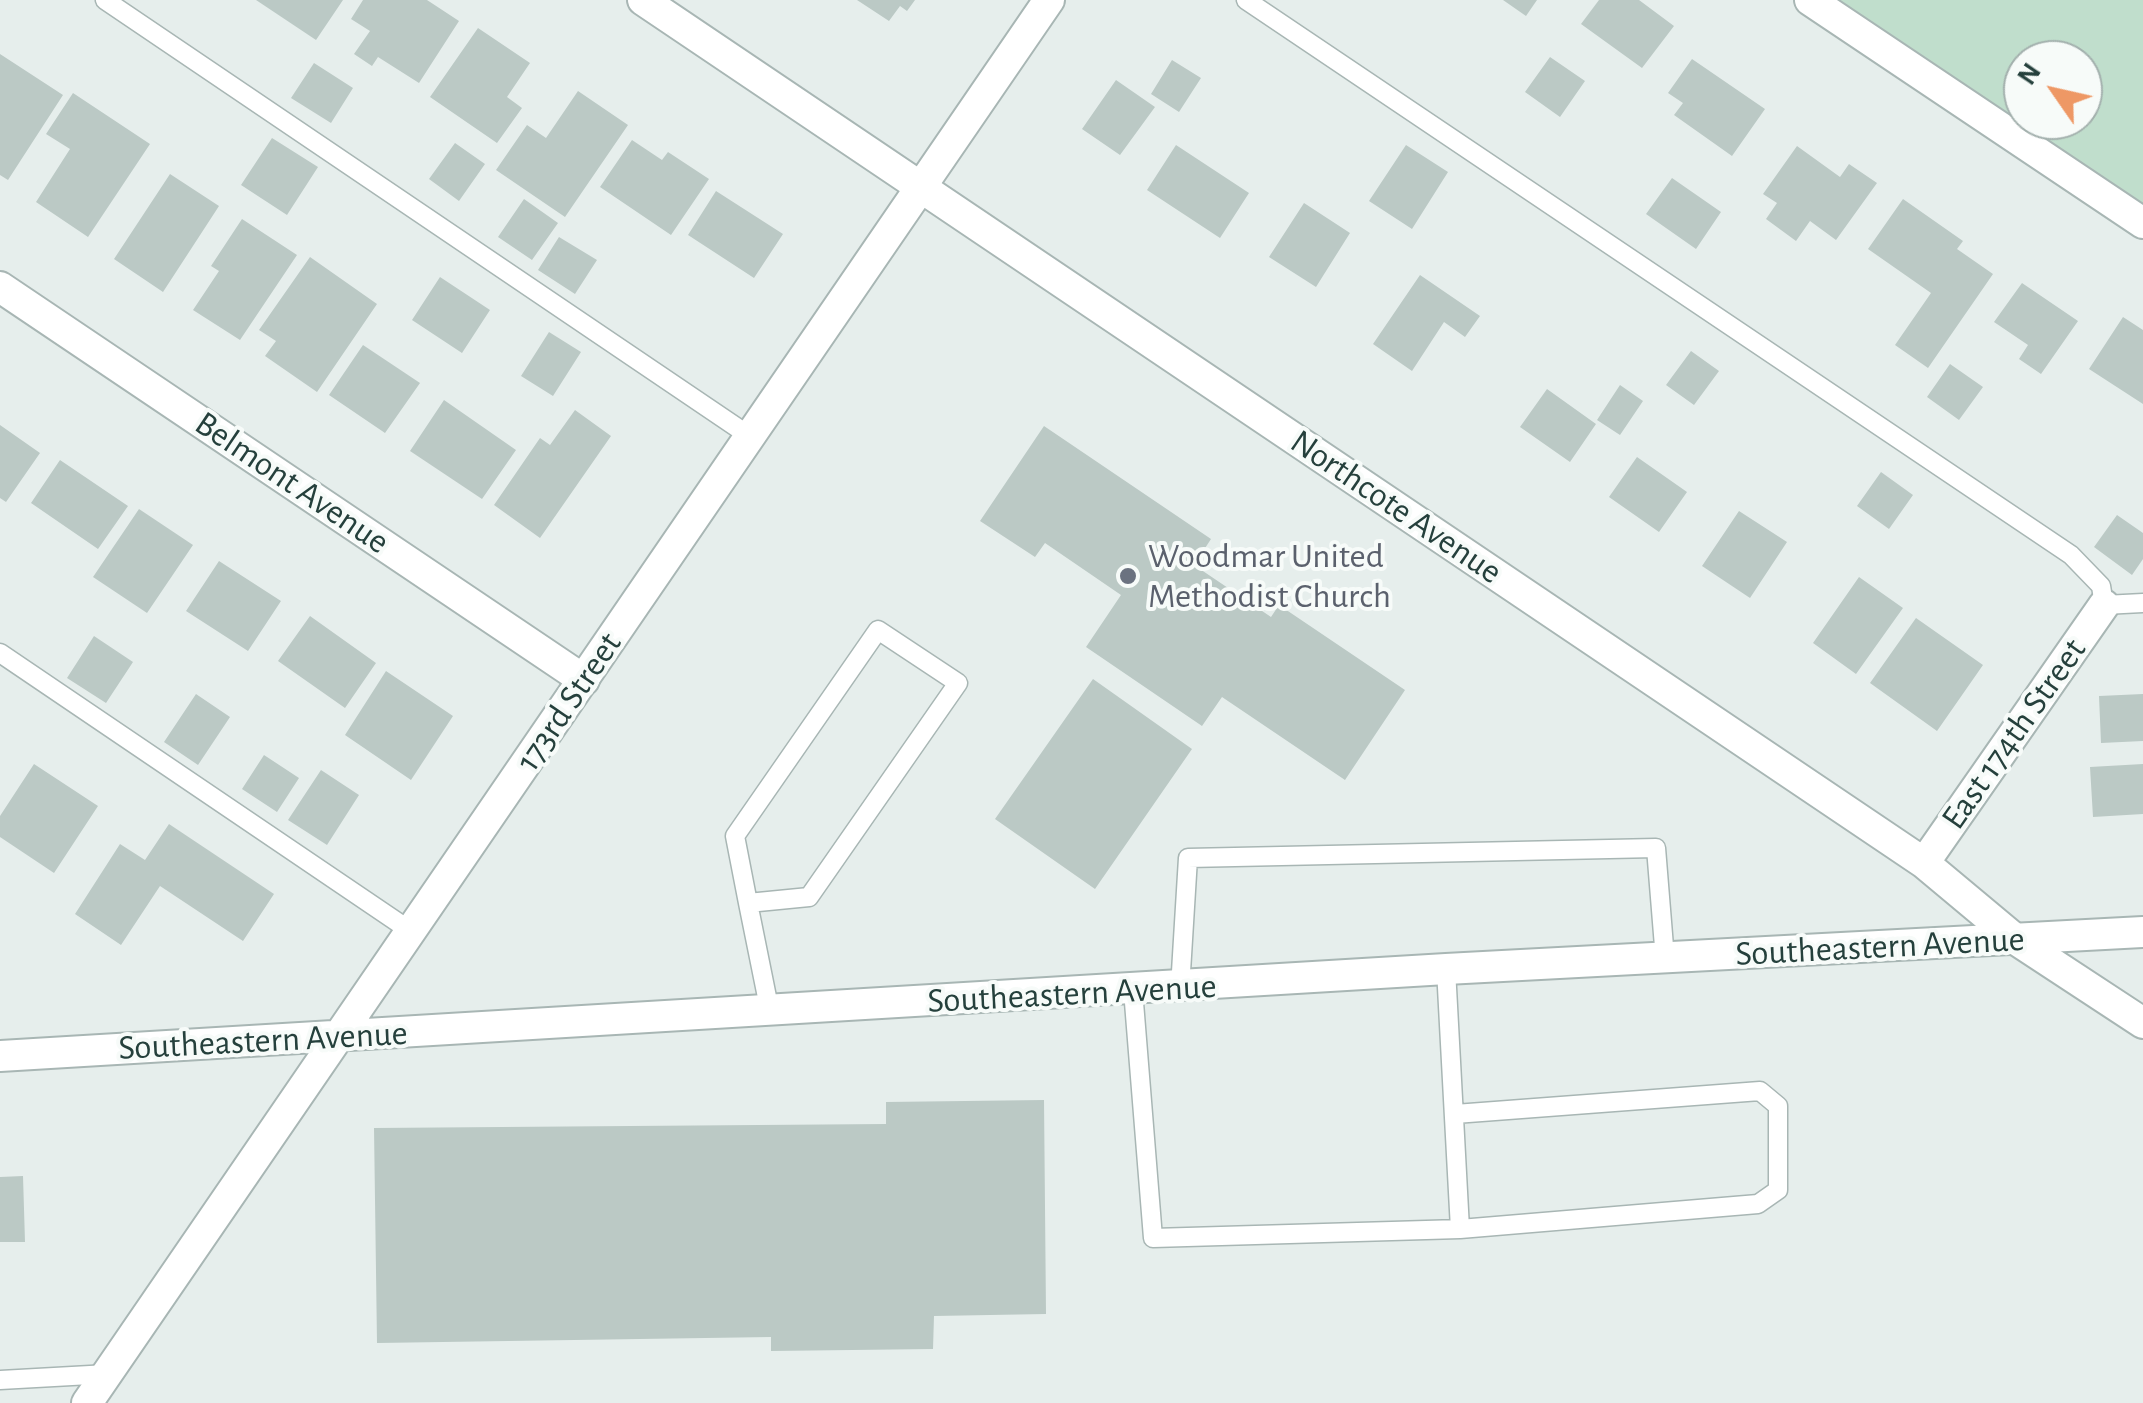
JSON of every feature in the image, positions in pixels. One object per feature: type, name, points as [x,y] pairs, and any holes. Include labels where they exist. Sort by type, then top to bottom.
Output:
[{"type":"street","name":"Northcote Avenue","points":[[644,0],[1924,863],[2016,939],[2143,1023]]},
{"type":"street","name":"173rd Street","points":[[87,1403],[1049,0]]},
{"type":"street","points":[[1810,0],[2143,223]]},
{"type":"street","name":"Belmont Avenue","points":[[0,286],[584,680]]},
{"type":"street","name":"East 174th Street","points":[[1924,863],[2104,605]]},
{"type":"street","name":"Southeastern Avenue","points":[[0,1056],[1446,969],[2143,932]]},
{"type":"lane","points":[[105,0],[751,436]]},
{"type":"lane","points":[[1246,0],[2071,555],[2101,586],[2104,605],[2143,603]]},
{"type":"lane","points":[[748,903],[809,898],[958,683],[878,630],[735,836],[748,903],[770,1012]]},
{"type":"lane","points":[[0,653],[412,932]]},
{"type":"lane","points":[[1180,988],[1188,858],[1656,848],[1665,959]]},
{"type":"lane","points":[[1446,969],[1460,1229]]},
{"type":"lane","points":[[1133,990],[1153,1238],[1460,1229],[1758,1204],[1778,1190],[1778,1106],[1760,1091],[1455,1114]]},
{"type":"lane","points":[[0,1380],[108,1374]]},
{"type":"green space","points":[[1834,0],[2143,0],[2143,208],[2042,140],[2103,140],[2103,40],[2003,40],[2003,114]]},
{"type":"building","points":[[256,0],[343,0],[316,40]]},
{"type":"building","points":[[363,0],[427,0],[459,21],[419,83],[378,57],[372,66],[354,54],[370,31],[351,19]]},
{"type":"building","points":[[857,0],[915,0],[907,11],[900,6],[889,21]]},
{"type":"building","points":[[1503,0],[1537,0],[1526,16]]},
{"type":"building","points":[[1599,0],[1639,0],[1674,26],[1642,68],[1581,24]]},
{"type":"building","points":[[478,28],[530,63],[507,97],[522,108],[497,143],[430,97]]},
{"type":"building","points":[[0,54],[63,95],[8,180],[0,175]]},
{"type":"building","points":[[1550,57],[1585,81],[1560,117],[1525,92]]},
{"type":"building","points":[[1692,59],[1765,109],[1732,156],[1674,115],[1683,103],[1668,93]]},
{"type":"building","points":[[1172,60],[1201,78],[1179,112],[1151,94]]},
{"type":"building","points":[[314,63],[353,88],[331,123],[291,98]]},
{"type":"building","points":[[1116,80],[1155,107],[1120,155],[1082,129]]},
{"type":"building","points":[[578,91],[628,125],[565,217],[496,170],[527,125],[546,138]]},
{"type":"building","points":[[73,93],[150,144],[88,237],[36,202],[70,149],[46,134]]},
{"type":"building","points":[[272,138],[318,167],[287,215],[241,185]]},
{"type":"building","points":[[632,140],[662,160],[668,152],[709,179],[671,235],[600,187]]},
{"type":"building","points":[[455,143],[485,164],[459,201],[429,179]]},
{"type":"building","points":[[1176,145],[1249,193],[1220,238],[1147,190]]},
{"type":"building","points":[[1406,145],[1448,172],[1412,229],[1369,201]]},
{"type":"building","points":[[1797,146],[1840,177],[1849,164],[1877,183],[1836,240],[1810,221],[1796,241],[1766,219],[1777,203],[1763,194]]},
{"type":"building","points":[[170,174],[219,206],[163,292],[114,259]]},
{"type":"building","points":[[1672,178],[1721,212],[1696,249],[1646,214]]},
{"type":"building","points":[[716,191],[783,234],[754,278],[688,235]]},
{"type":"building","points":[[524,199],[558,223],[532,260],[498,237]]},
{"type":"building","points":[[1903,199],[1963,241],[1957,249],[1993,274],[1928,368],[1895,345],[1931,293],[1868,249]]},
{"type":"building","points":[[1304,203],[1350,233],[1316,287],[1269,257]]},
{"type":"building","points":[[242,219],[297,255],[240,340],[193,310],[219,271],[211,266]]},
{"type":"building","points":[[559,237],[597,260],[575,294],[538,270]]},
{"type":"building","points":[[310,257],[377,304],[317,392],[265,356],[276,341],[259,330]]},
{"type":"building","points":[[1420,275],[1480,316],[1465,337],[1444,322],[1412,371],[1373,344]]},
{"type":"building","points":[[440,277],[490,310],[462,353],[412,320]]},
{"type":"building","points":[[2022,283],[2078,321],[2041,374],[2019,359],[2028,345],[1994,322]]},
{"type":"building","points":[[2123,317],[2143,330],[2143,404],[2089,369]]},
{"type":"building","points":[[549,332],[581,352],[553,396],[521,376]]},
{"type":"building","points":[[363,345],[420,383],[385,433],[329,395]]},
{"type":"building","points":[[1691,351],[1719,371],[1694,405],[1666,385]]},
{"type":"building","points":[[1950,364],[1983,387],[1959,420],[1927,397]]},
{"type":"building","points":[[1620,385],[1643,401],[1620,435],[1597,420]]},
{"type":"building","points":[[1547,389],[1596,424],[1570,462],[1520,427]]},
{"type":"building","points":[[444,400],[516,450],[482,499],[410,451]]},
{"type":"building","points":[[575,410],[611,436],[540,538],[494,505],[540,438],[550,445]]},
{"type":"building","points":[[0,425],[40,453],[6,502],[0,498]]},
{"type":"building","points":[[1044,426],[1211,539],[1194,565],[1271,617],[1279,605],[1405,690],[1345,780],[1222,697],[1202,726],[1086,647],[1121,595],[1045,543],[1035,557],[980,521]]},
{"type":"building","points":[[1637,457],[1687,492],[1659,532],[1609,497]]},
{"type":"building","points":[[60,460],[128,506],[98,549],[31,503]]},
{"type":"building","points":[[1881,472],[1913,495],[1889,529],[1857,506]]},
{"type":"building","points":[[139,509],[193,545],[147,613],[93,577]]},
{"type":"building","points":[[1739,511],[1787,542],[1750,598],[1702,566]]},
{"type":"building","points":[[2117,515],[2143,533],[2143,559],[2132,575],[2094,547]]},
{"type":"building","points":[[219,561],[281,601],[248,651],[186,611]]},
{"type":"building","points":[[1859,577],[1903,608],[1856,674],[1813,643]]},
{"type":"building","points":[[310,616],[376,663],[345,708],[278,661]]},
{"type":"building","points":[[1916,618],[1983,665],[1937,731],[1870,683]]},
{"type":"building","points":[[94,636],[133,662],[106,703],[67,678]]},
{"type":"building","points":[[386,671],[453,716],[411,780],[345,735]]},
{"type":"building","points":[[1093,679],[1192,749],[1095,889],[995,819]]},
{"type":"building","points":[[196,694],[230,717],[198,765],[164,742]]},
{"type":"building","points":[[2143,694],[2143,741],[2101,743],[2099,696]]},
{"type":"building","points":[[264,755],[299,778],[277,812],[242,789]]},
{"type":"building","points":[[34,764],[98,806],[54,873],[0,837],[0,816]]},
{"type":"building","points":[[2143,764],[2143,814],[2093,817],[2090,767]]},
{"type":"building","points":[[321,770],[359,795],[327,845],[288,820]]},
{"type":"building","points":[[169,824],[274,894],[243,941],[160,886],[121,945],[75,914],[120,844],[145,860]]},
{"type":"building","points":[[1044,1100],[1046,1314],[934,1316],[933,1349],[771,1351],[771,1337],[377,1343],[374,1128],[886,1124],[886,1102]]},
{"type":"building","points":[[23,1176],[25,1242],[0,1242],[0,1177]]},
{"type":"place","name":"Woodmar United Methodist Church","points":[[1128,576]]}]
